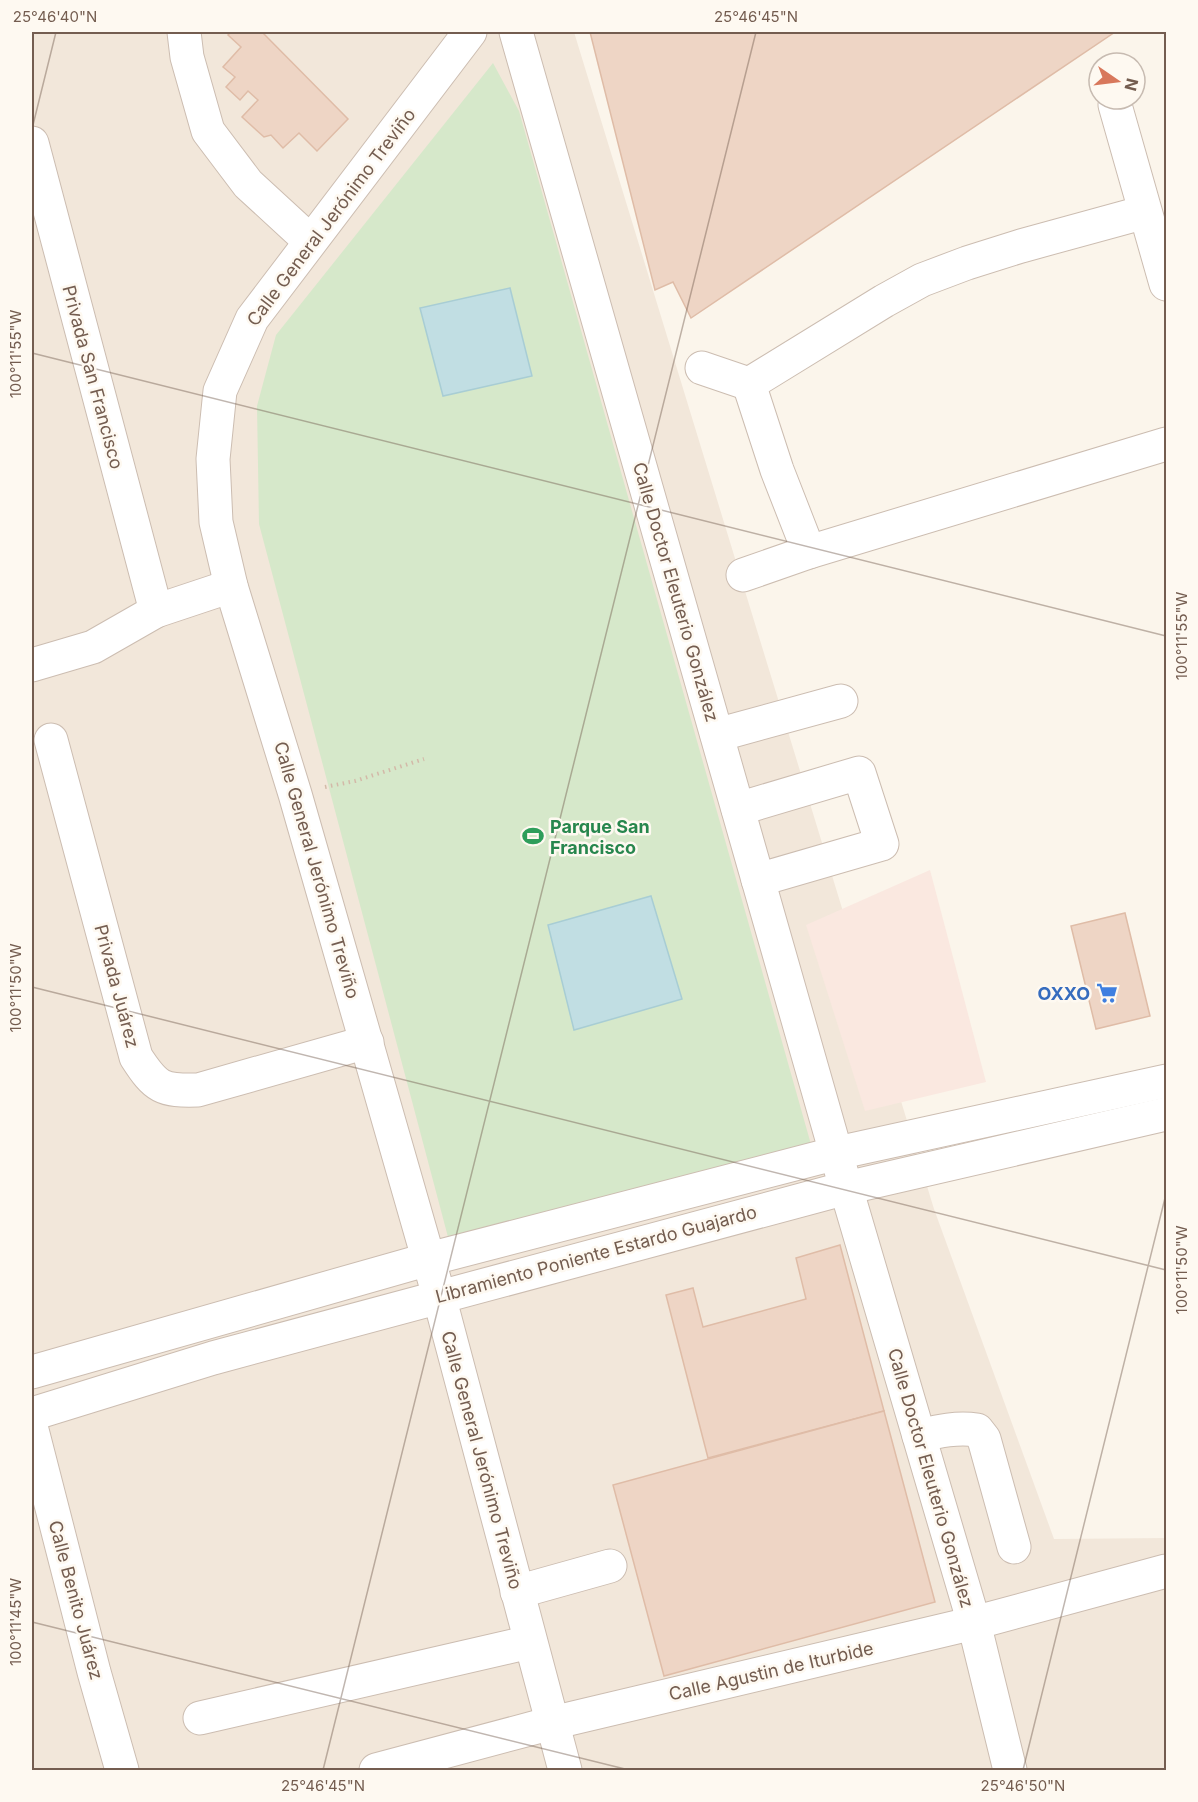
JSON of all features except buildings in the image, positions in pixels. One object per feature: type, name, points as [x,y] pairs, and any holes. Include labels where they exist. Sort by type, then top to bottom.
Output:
[{"type":"street","points":[[184,32],[187,57],[208,130],[248,184],[310,241]]},
{"type":"street","name":"Calle General Jerónimo Treviño","points":[[470,32],[252,319],[220,391],[213,459],[216,522],[231,586],[295,794],[429,1259],[565,1770]]},
{"type":"street","name":"Calle Doctor Eleuterio González","points":[[516,32],[846,1188],[974,1623],[1010,1770]]},
{"type":"street","points":[[1116,111],[1167,284]]},
{"type":"street","name":"Privada San Francisco","points":[[32,143],[156,611]]},
{"type":"street","points":[[749,384],[922,280],[1010,249],[1145,212]]},
{"type":"street","points":[[702,368],[749,384]]},
{"type":"street","points":[[749,384],[777,470],[809,552]]},
{"type":"street","points":[[743,575],[809,552],[1167,444]]},
{"type":"street","points":[[32,665],[93,647],[156,611],[231,586]]},
{"type":"street","points":[[717,735],[841,701]]},
{"type":"street","name":"Privada Juárez","points":[[51,740],[136,1058],[150,1079],[171,1091],[198,1090],[367,1042]]},
{"type":"street","points":[[738,809],[859,773],[882,844],[758,880]]},
{"type":"street","name":"Libramiento Poniente Estardo Guajardo","points":[[32,1372],[429,1259],[837,1153],[1167,1081]]},
{"type":"street","name":"Libramiento Poniente Estardo Guajardo","points":[[32,1414],[213,1358],[846,1188],[1167,1114]]},
{"type":"street","points":[[919,1436],[942,1430],[966,1428],[977,1430],[984,1439],[1014,1547]]},
{"type":"street","name":"Calle Benito Juárez","points":[[32,1430],[94,1672],[122,1770]]},
{"type":"street","points":[[517,1592],[610,1566]]},
{"type":"street","name":"Calle Agustin de Iturbide","points":[[376,1770],[552,1723],[974,1623],[1167,1571]]},
{"type":"street","points":[[200,1718],[530,1642]]},
{"type":"path","points":[[355,782],[424,759]]},
{"type":"shaded area","points":[[32,32],[574,32],[934,1209],[1054,1539],[1166,1538],[1166,1770],[32,1770]]},
{"type":"shaded area","points":[[930,870],[986,1082],[865,1111],[806,925]]},
{"type":"green space","name":"Parque San Francisco","points":[[493,63],[519,111],[812,1148],[448,1237],[259,524],[257,406],[276,335]]},
{"type":"water","points":[[510,288],[532,376],[443,396],[420,308]]},
{"type":"water","points":[[651,896],[682,999],[574,1030],[548,925]]},
{"type":"place","name":"Parque San Francisco","points":[[533,836]]},
{"type":"place","name":"OXXO","points":[[1107,993]]}]
